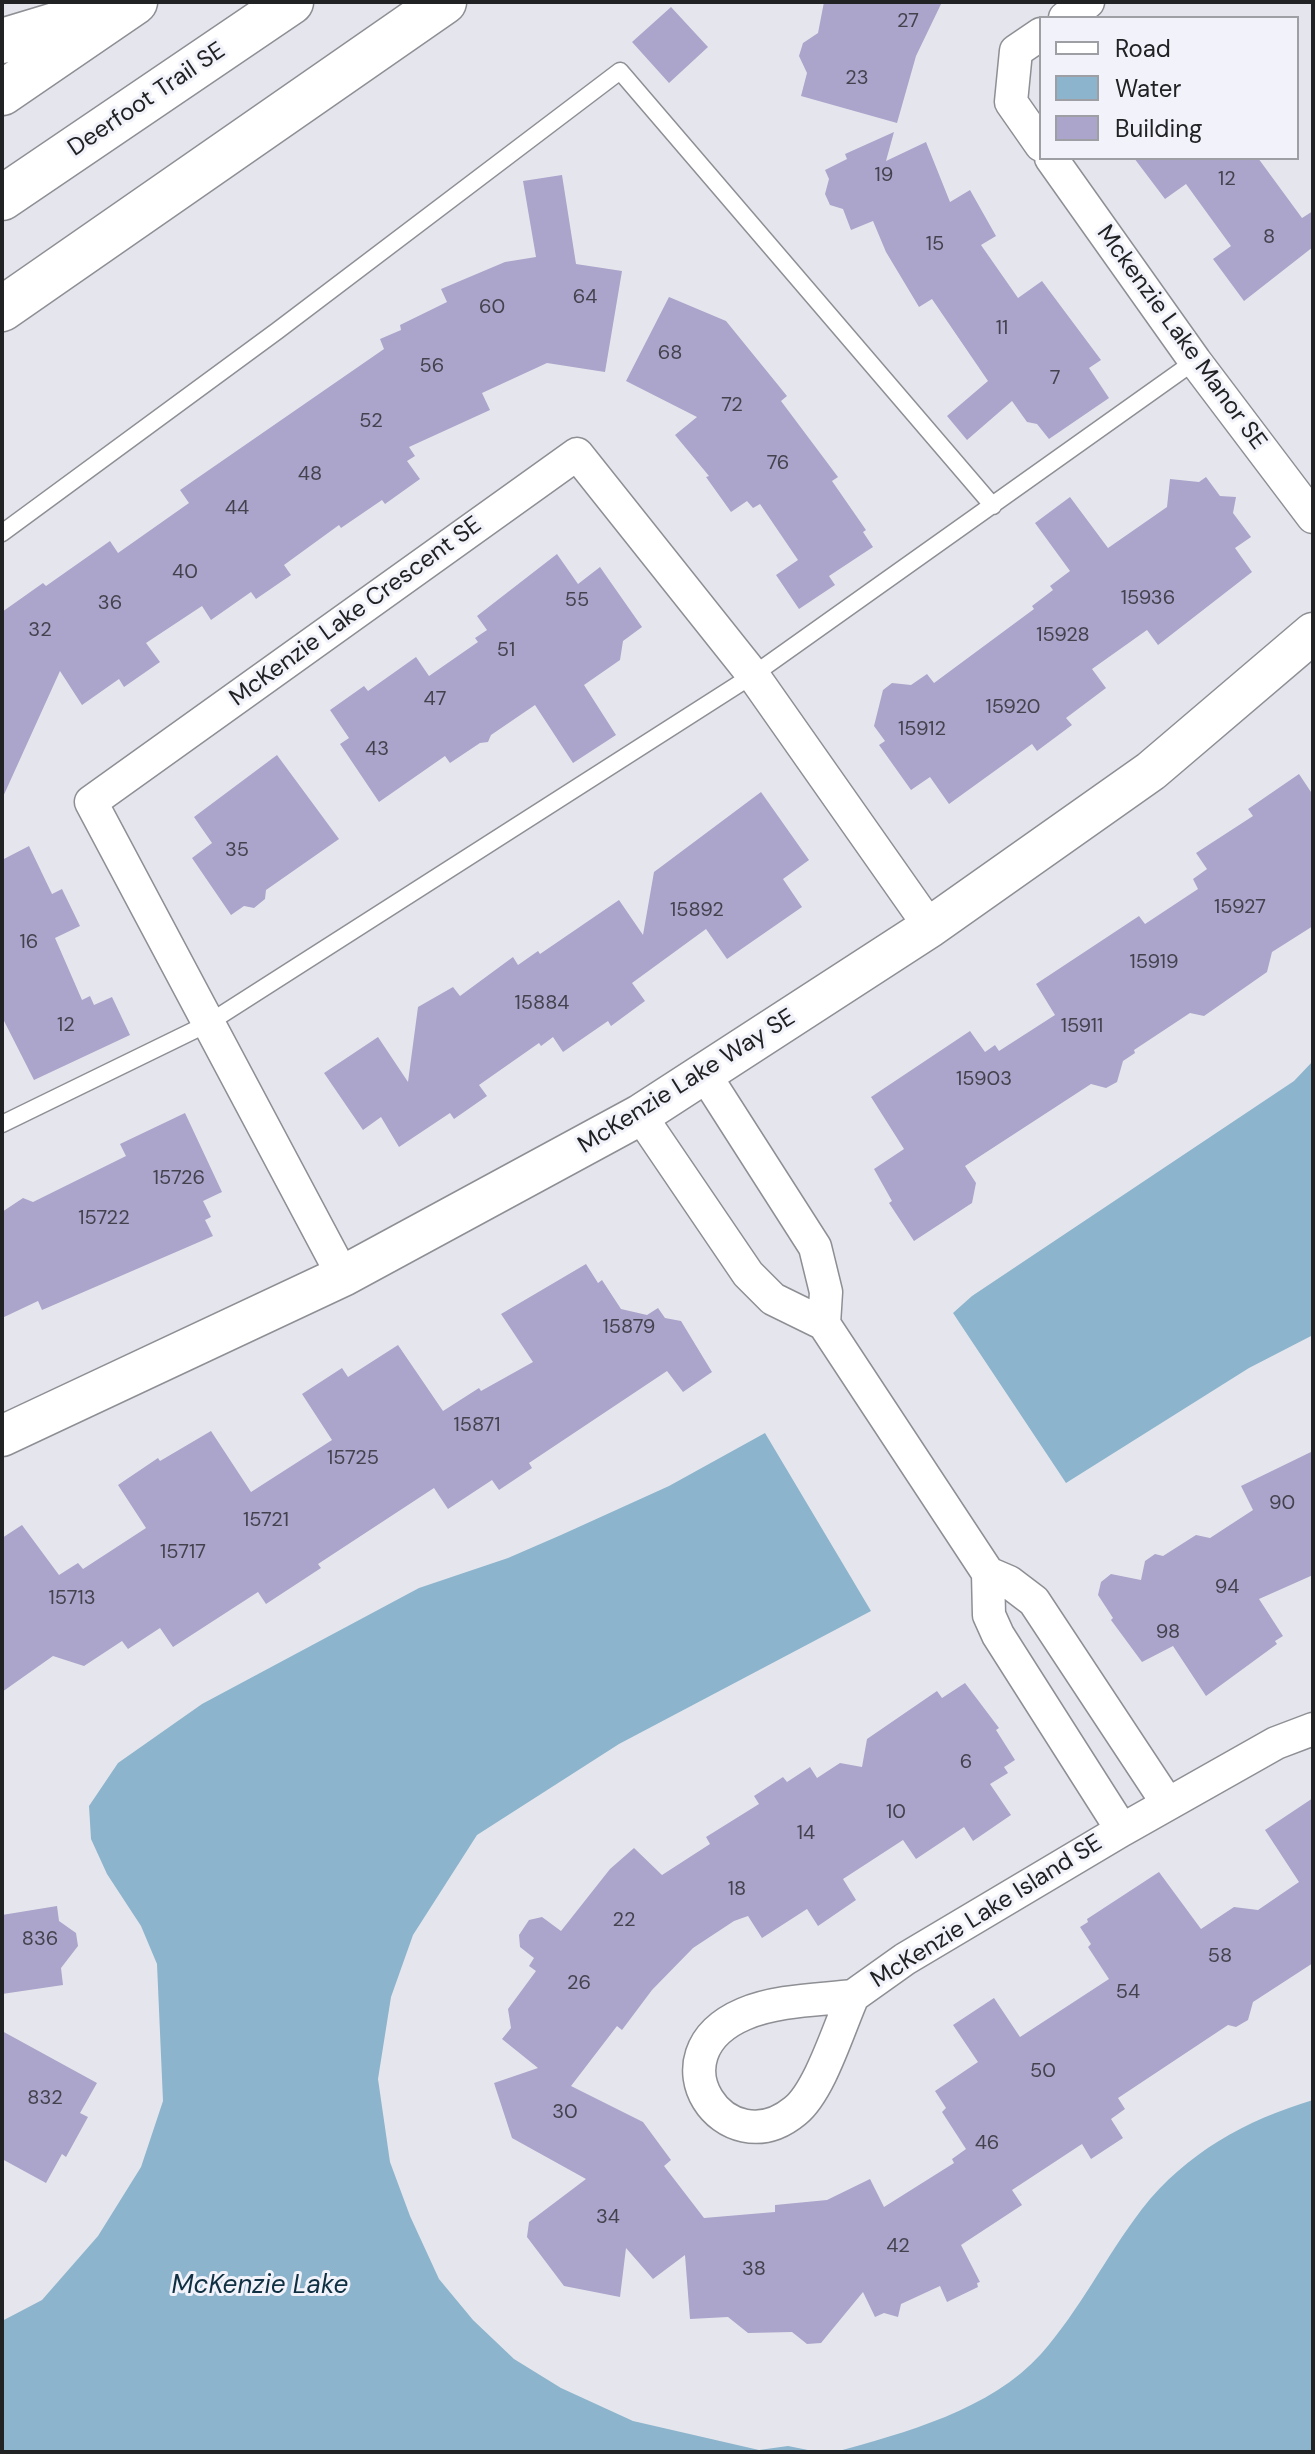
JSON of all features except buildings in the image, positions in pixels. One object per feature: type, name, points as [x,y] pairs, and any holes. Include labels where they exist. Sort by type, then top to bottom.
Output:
[{"type":"highway","points":[[2,41],[134,2]]},
{"type":"highway","points":[[2,93],[134,2]]},
{"type":"highway","name":"Deerfoot Trail SE","points":[[2,198],[291,2]]},
{"type":"highway","points":[[2,309],[444,2]]},
{"type":"street","points":[[1068,16],[1088,2]]},
{"type":"street","points":[[1039,35],[1016,51],[1011,102],[1039,142]]},
{"type":"street","name":"Mckenzie Lake Manor SE","points":[[1052,160],[1195,361],[1313,517]]},
{"type":"street","name":"McKenzie Lake Crescent SE","points":[[343,1276],[91,802],[577,454],[753,675],[930,927]]},
{"type":"street","name":"McKenzie Lake Way SE","points":[[2,1436],[343,1276],[640,1115],[930,927],[1151,771],[1313,633]]},
{"type":"street","points":[[705,1075],[815,1247],[826,1292],[824,1324]]},
{"type":"street","points":[[640,1115],[748,1274],[773,1299],[824,1324],[988,1573],[1009,1582],[1034,1601],[1168,1804]]},
{"type":"street","name":"McKenzie Lake Island SE","points":[[988,1573],[989,1615],[998,1635],[1122,1830]]},
{"type":"street","name":"McKenzie Lake Island SE","points":[[853,1996],[811,2090],[794,2113],[770,2123],[745,2125],[727,2120],[708,2103],[698,2076],[698,2064],[708,2041],[720,2028],[760,2009],[853,1996],[915,1953],[1122,1830],[1311,1726]]},
{"type":"lane","points":[[2,533],[277,331],[620,71],[993,506]]},
{"type":"lane","points":[[2,1124],[207,1024],[753,675],[1195,361]]},
{"type":"water","points":[[1313,1061],[1313,1335],[1249,1368],[1066,1483],[953,1313],[972,1296],[1294,1081]]},
{"type":"water","name":"McKenzie Lake","points":[[765,1433],[871,1611],[619,1744],[477,1835],[413,1935],[391,1997],[378,2079],[390,2162],[410,2216],[439,2279],[473,2320],[514,2359],[561,2388],[633,2421],[759,2450],[788,2446],[818,2452],[2,2452],[2,2321],[42,2300],[98,2236],[141,2167],[163,2101],[157,1964],[141,1926],[107,1874],[91,1839],[89,1806],[118,1763],[202,1704],[419,1588],[508,1558],[561,1535],[669,1486]]},
{"type":"water","points":[[1313,2100],[1313,2452],[835,2452],[945,2417],[972,2405],[1021,2374],[1055,2337],[1142,2209],[1178,2171],[1241,2129]]}]
